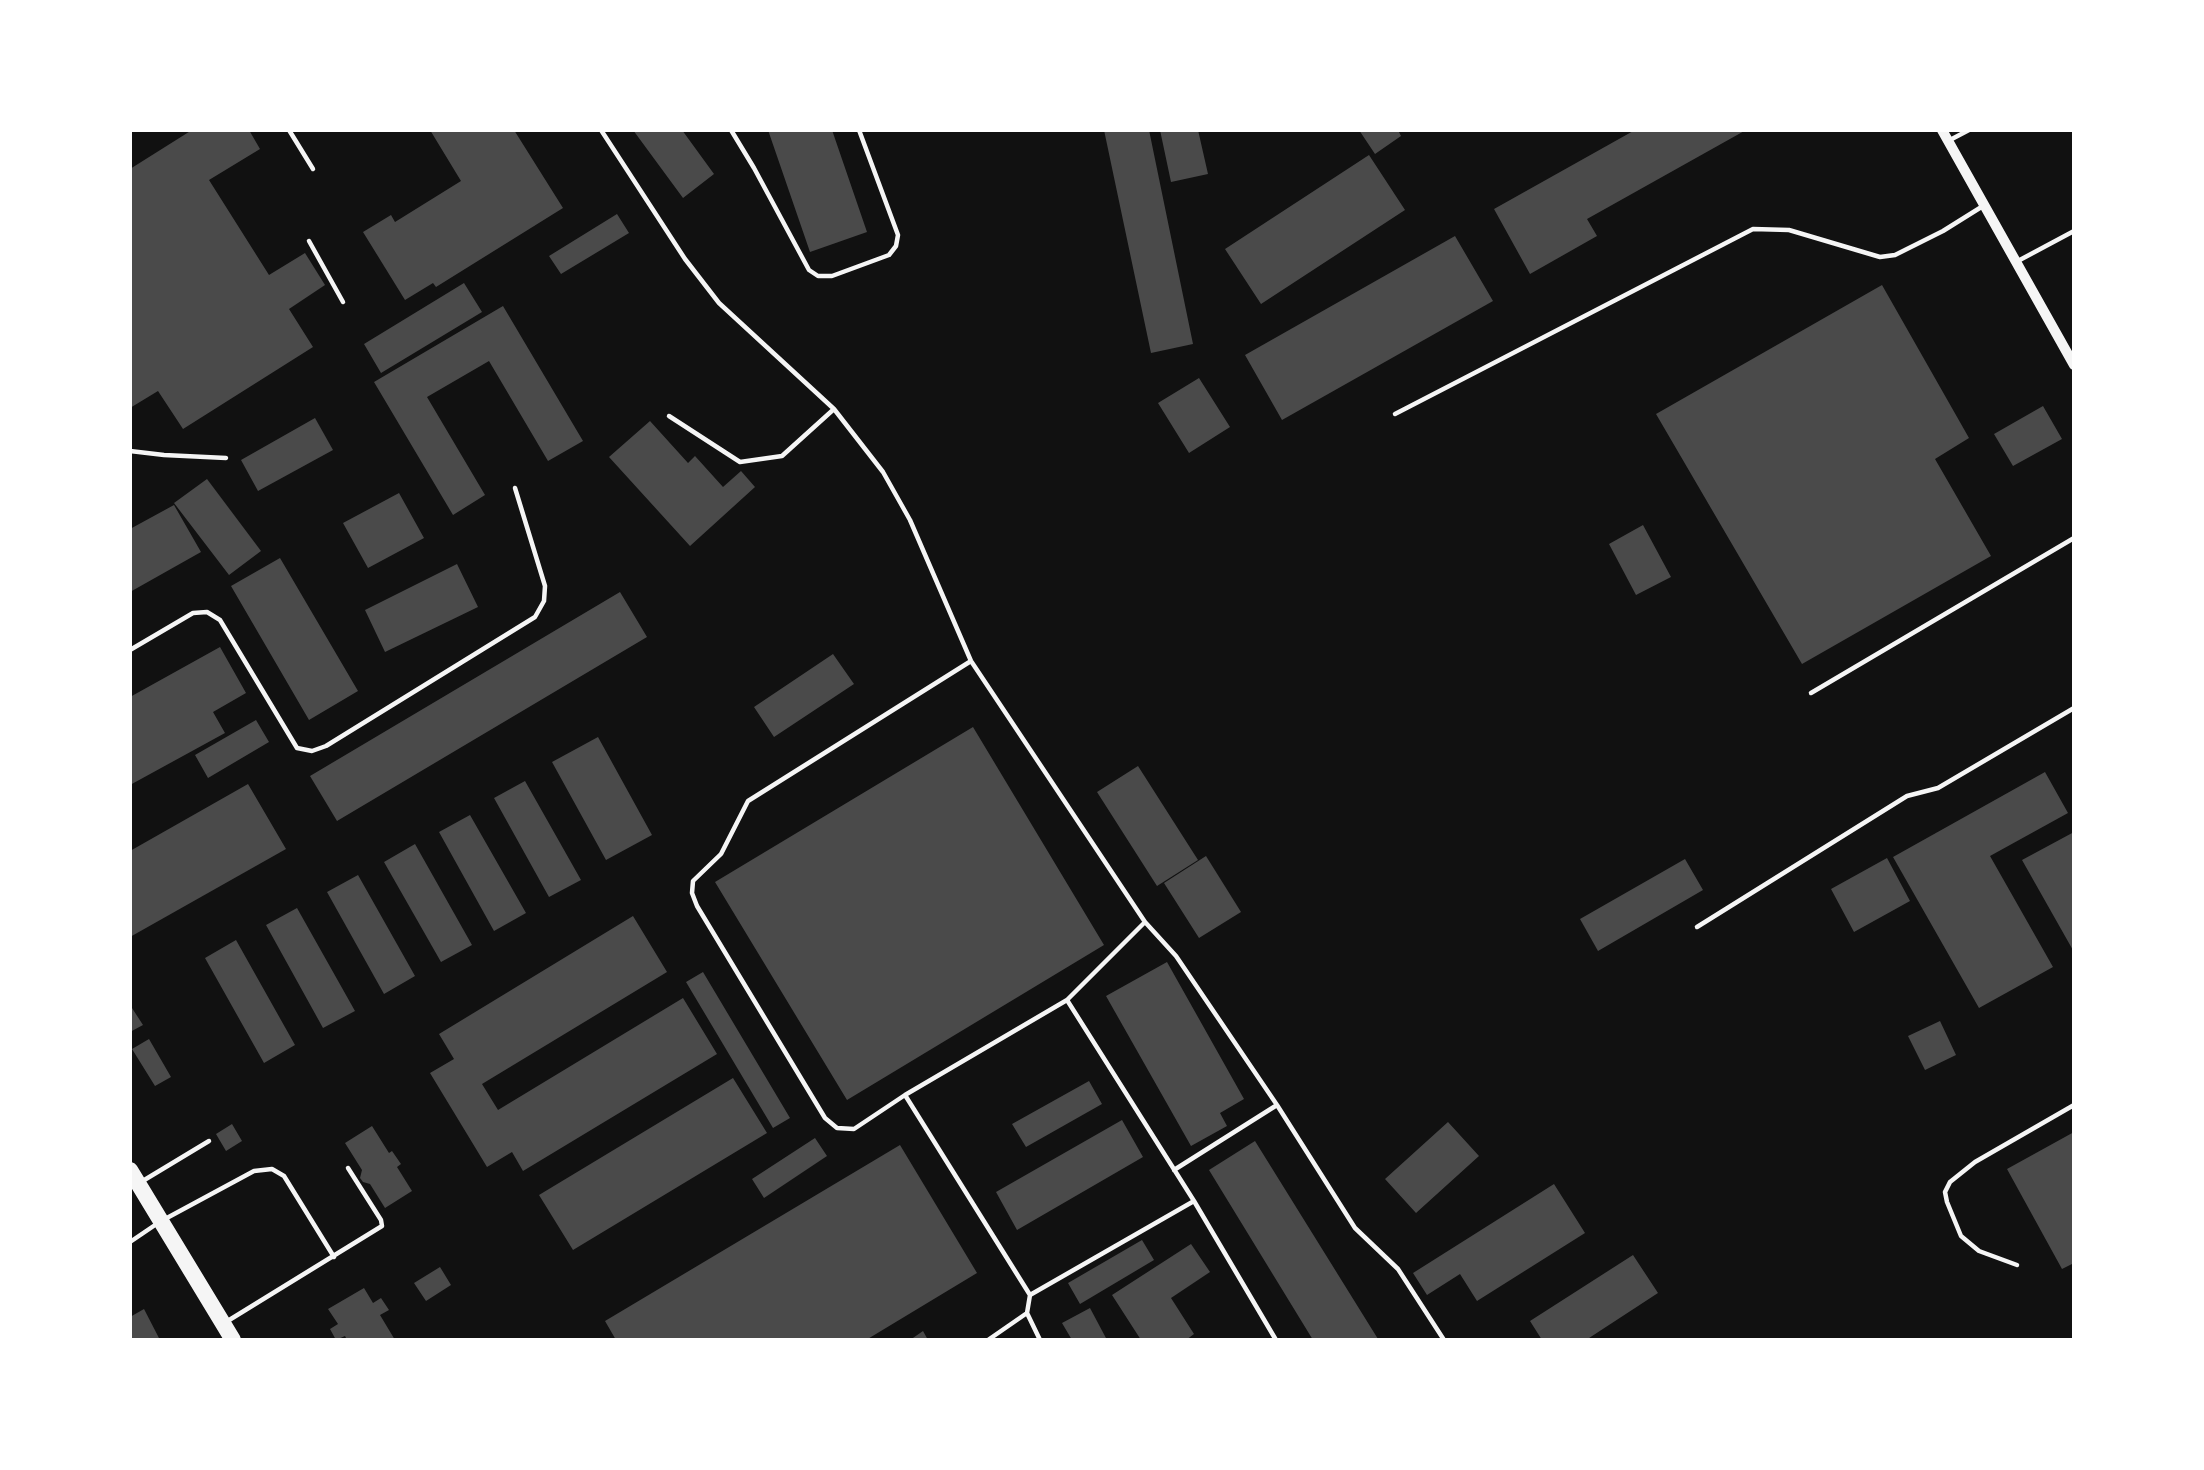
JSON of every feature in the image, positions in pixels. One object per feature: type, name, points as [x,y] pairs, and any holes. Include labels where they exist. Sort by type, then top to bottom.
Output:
[{"type":"highway","points":[[135,1177],[233,1340]]},
{"type":"street","points":[[1942,130],[2073,365]]},
{"type":"lane","points":[[289,130],[314,169]]},
{"type":"lane","points":[[601,130],[685,259],[719,303],[834,409],[883,472],[910,520],[971,661],[1145,922],[1176,956],[1277,1105],[1354,1228],[1398,1269],[1444,1340]]},
{"type":"lane","points":[[731,130],[809,270],[818,276],[832,276],[889,255],[896,246],[898,235],[859,130]]},
{"type":"lane","points":[[1948,141],[1969,130]]},
{"type":"lane","points":[[1395,414],[1753,229],[1789,230],[1880,257],[1895,255],[1943,231],[1983,206]]},
{"type":"lane","points":[[2016,262],[2073,231]]},
{"type":"lane","points":[[309,241],[343,302]]},
{"type":"lane","points":[[669,416],[740,462],[782,456],[834,409]]},
{"type":"lane","points":[[130,451],[226,458]]},
{"type":"lane","points":[[130,650],[193,613],[207,612],[220,620],[297,748],[312,751],[326,746],[535,617],[544,601],[545,585],[515,488]]},
{"type":"lane","points":[[1811,693],[2073,538]]},
{"type":"lane","points":[[971,661],[748,801],[722,854],[693,880],[692,893],[697,906],[825,1118],[837,1128],[854,1129],[905,1095],[1067,1000],[1145,922]]},
{"type":"lane","points":[[1697,927],[1907,796],[1938,788],[2073,708]]},
{"type":"lane","points":[[1067,1000],[1194,1201],[1276,1340]]},
{"type":"lane","points":[[905,1095],[1030,1295],[1027,1313],[1040,1340]]},
{"type":"lane","points":[[1174,1170],[1277,1105]]},
{"type":"lane","points":[[2018,1265],[1979,1251],[1961,1236],[1947,1203],[1945,1192],[1950,1182],[1975,1162],[2073,1105]]},
{"type":"lane","points":[[135,1177],[208,1141]]},
{"type":"lane","points":[[224,1324],[382,1227],[381,1220],[348,1168]]},
{"type":"lane","points":[[130,1242],[162,1221],[254,1171],[272,1169],[284,1176],[334,1257]]},
{"type":"lane","points":[[1030,1295],[1194,1201]]},
{"type":"lane","points":[[988,1340],[1027,1313]]},
{"type":"building","points":[[192,130],[249,130],[260,149],[209,180],[269,275],[305,253],[325,285],[289,309],[313,347],[183,429],[158,391],[130,408],[130,169]]},
{"type":"building","points":[[430,130],[514,130],[563,208],[436,287],[433,283],[405,300],[363,232],[391,215],[395,222],[461,181]]},
{"type":"building","points":[[633,130],[682,130],[714,174],[683,198]]},
{"type":"building","points":[[768,130],[832,130],[867,232],[810,252]]},
{"type":"building","points":[[1104,130],[1149,130],[1193,344],[1151,353]]},
{"type":"building","points":[[1160,130],[1198,130],[1208,174],[1171,182]]},
{"type":"building","points":[[1359,130],[1398,130],[1401,136],[1375,154]]},
{"type":"building","points":[[1635,130],[1746,130],[1587,219],[1597,236],[1530,274],[1494,209]]},
{"type":"building","points":[[1369,155],[1405,210],[1261,304],[1225,249]]},
{"type":"building","points":[[617,214],[629,233],[561,274],[549,256]]},
{"type":"building","points":[[1455,236],[1493,301],[1282,420],[1245,355]]},
{"type":"building","points":[[464,283],[482,312],[381,373],[364,344]]},
{"type":"building","points":[[1882,285],[1969,438],[1935,459],[1991,556],[1802,664],[1656,414]]},
{"type":"building","points":[[503,306],[583,441],[548,461],[489,361],[427,397],[485,495],[453,515],[374,382]]},
{"type":"building","points":[[1199,378],[1230,427],[1189,453],[1158,403]]},
{"type":"building","points":[[2043,406],[2062,439],[2013,466],[1994,434]]},
{"type":"building","points":[[315,418],[333,450],[258,491],[241,460]]},
{"type":"building","points":[[650,421],[688,463],[695,456],[723,487],[741,471],[755,487],[690,546],[609,457]]},
{"type":"building","points":[[207,479],[261,551],[229,575],[174,503]]},
{"type":"building","points":[[399,493],[424,538],[368,568],[343,523]]},
{"type":"building","points":[[174,505],[201,552],[130,592],[130,529]]},
{"type":"building","points":[[1643,525],[1671,577],[1636,595],[1609,544]]},
{"type":"building","points":[[280,558],[358,691],[309,720],[231,586]]},
{"type":"building","points":[[457,564],[478,607],[385,652],[365,610]]},
{"type":"building","points":[[620,592],[647,637],[337,821],[310,776]]},
{"type":"building","points":[[220,647],[246,693],[213,712],[225,733],[130,785],[130,697]]},
{"type":"building","points":[[833,654],[854,684],[774,737],[754,707]]},
{"type":"building","points":[[256,720],[269,742],[208,778],[195,755]]},
{"type":"building","points":[[973,727],[1104,945],[847,1100],[715,882]]},
{"type":"building","points":[[598,737],[652,835],[606,860],[552,762]]},
{"type":"building","points":[[1138,766],[1198,860],[1157,886],[1097,792]]},
{"type":"building","points":[[2045,772],[2068,813],[1990,856],[2053,967],[1979,1008],[1893,857]]},
{"type":"building","points":[[525,781],[581,880],[549,897],[494,798]]},
{"type":"building","points":[[248,784],[286,849],[130,937],[130,851]]},
{"type":"building","points":[[470,815],[526,913],[494,931],[439,832]]},
{"type":"building","points":[[2074,832],[2074,952],[2022,860]]},
{"type":"building","points":[[415,844],[472,945],[441,962],[384,862]]},
{"type":"building","points":[[1206,856],[1241,912],[1199,938],[1164,883]]},
{"type":"building","points":[[1887,858],[1910,901],[1854,932],[1831,889]]},
{"type":"building","points":[[1685,859],[1703,890],[1598,951],[1580,919]]},
{"type":"building","points":[[358,875],[415,976],[384,994],[327,892]]},
{"type":"building","points":[[297,908],[355,1011],[323,1028],[266,925]]},
{"type":"building","points":[[633,916],[667,972],[482,1084],[498,1110],[683,998],[717,1054],[523,1171],[512,1152],[487,1167],[430,1073],[454,1059],[439,1034]]},
{"type":"building","points":[[236,940],[295,1045],[264,1063],[205,958]]},
{"type":"building","points":[[1167,962],[1244,1099],[1220,1113],[1227,1126],[1191,1146],[1106,996]]},
{"type":"building","points":[[703,972],[790,1118],[773,1128],[686,982]]},
{"type":"building","points":[[132,1008],[143,1025],[130,1032],[130,1009]]},
{"type":"building","points":[[1940,1021],[1956,1055],[1925,1070],[1908,1036]]},
{"type":"building","points":[[149,1039],[171,1077],[155,1086],[132,1049]]},
{"type":"building","points":[[733,1078],[767,1133],[573,1250],[539,1195]]},
{"type":"building","points":[[1089,1081],[1102,1104],[1026,1147],[1012,1124]]},
{"type":"building","points":[[1122,1120],[1143,1157],[1017,1230],[996,1192]]},
{"type":"building","points":[[1448,1122],[1479,1156],[1416,1213],[1385,1179]]},
{"type":"building","points":[[232,1124],[242,1141],[226,1151],[216,1134]]},
{"type":"building","points":[[372,1126],[389,1153],[392,1151],[401,1164],[397,1167],[412,1191],[385,1208],[370,1184],[363,1182],[360,1178],[362,1170],[345,1143]]},
{"type":"building","points":[[2074,1132],[2074,1263],[2062,1269],[2007,1169]]},
{"type":"building","points":[[815,1138],[827,1156],[764,1198],[752,1179]]},
{"type":"building","points":[[1255,1141],[1378,1339],[1313,1340],[1209,1170]]},
{"type":"building","points":[[900,1145],[977,1273],[866,1340],[616,1340],[605,1321]]},
{"type":"building","points":[[1554,1184],[1585,1233],[1477,1301],[1460,1274],[1427,1295],[1413,1273]]},
{"type":"building","points":[[1142,1240],[1154,1260],[1080,1304],[1068,1283]]},
{"type":"building","points":[[1191,1244],[1210,1272],[1171,1298],[1194,1334],[1186,1340],[1141,1340],[1112,1295]]},
{"type":"building","points":[[1633,1255],[1658,1293],[1586,1340],[1542,1340],[1530,1321]]},
{"type":"building","points":[[440,1267],[451,1285],[426,1301],[414,1283]]},
{"type":"building","points":[[364,1288],[373,1303],[381,1298],[389,1310],[380,1315],[395,1340],[347,1340],[345,1336],[336,1340],[330,1329],[338,1324],[328,1309]]},
{"type":"building","points":[[1090,1308],[1107,1340],[1072,1340],[1062,1323]]},
{"type":"building","points":[[144,1309],[160,1340],[130,1340],[130,1317]]},
{"type":"building","points":[[923,1331],[928,1340],[910,1340]]}]
